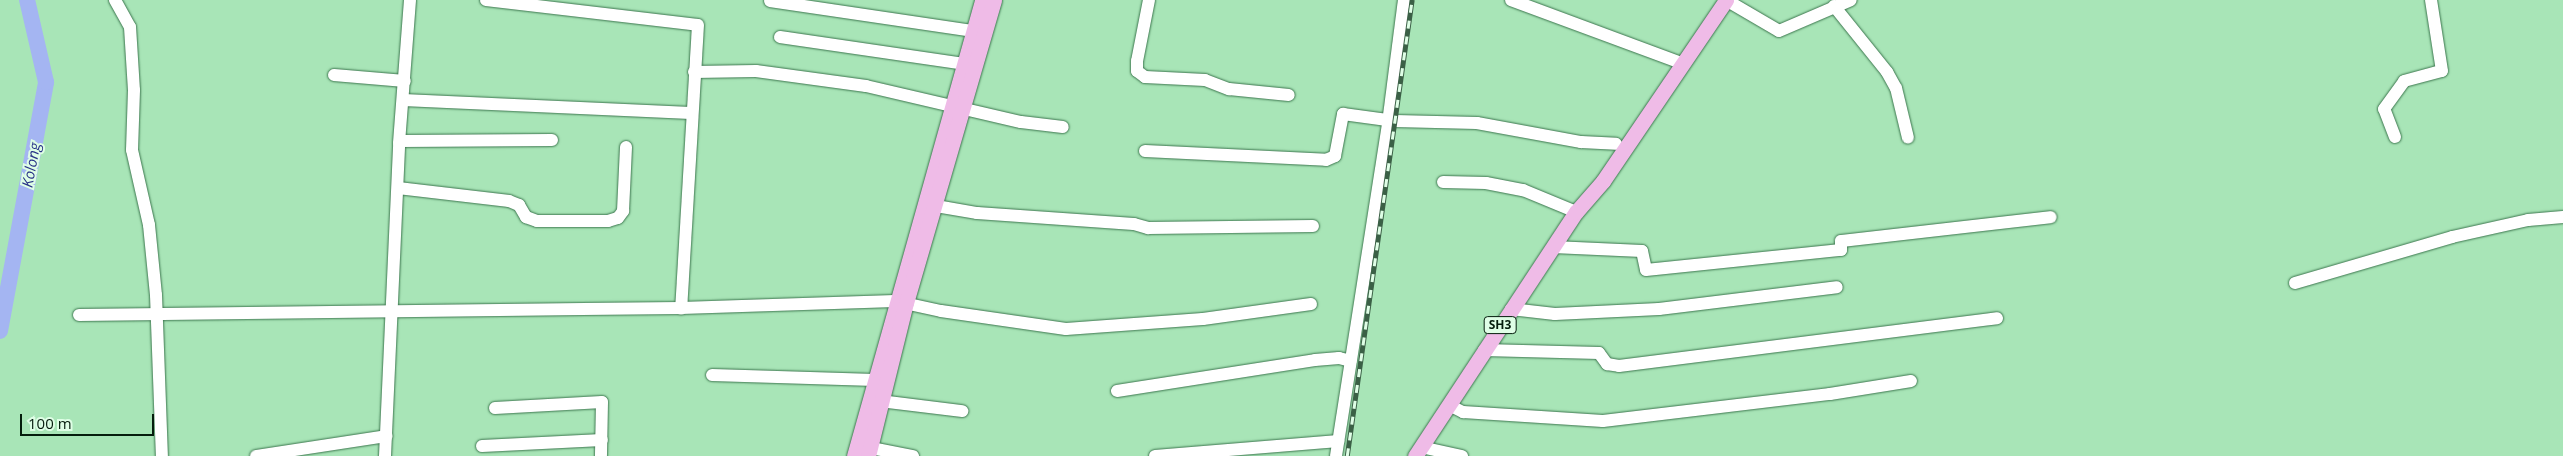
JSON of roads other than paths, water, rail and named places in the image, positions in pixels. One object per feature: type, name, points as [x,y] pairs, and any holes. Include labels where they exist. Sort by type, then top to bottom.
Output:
[{"type":"main road","points":[[862,452],[875,380],[936,206],[959,105],[964,64],[982,0]]},
{"type":"main road","points":[[862,452],[880,401],[901,302],[959,105],[994,0]]},
{"type":"main road","name":"SH3","points":[[1418,452],[1576,212],[1603,181],[1679,62],[1714,0]]},
{"type":"main road","name":"SH3","points":[[1588,196],[1594,177],[1616,144],[1726,0]]},
{"type":"street","points":[[115,0],[130,27],[134,90],[132,150],[148,225],[157,314],[162,456]]},
{"type":"street","points":[[385,456],[400,141],[410,0]]},
{"type":"street","points":[[486,0],[698,25],[691,112],[681,308]]},
{"type":"street","points":[[1149,0],[1137,61],[1137,71],[1145,77],[1205,80],[1229,89],[1289,95]]},
{"type":"street","points":[[1336,456],[1389,120],[1404,0]]},
{"type":"street","points":[[1511,0],[1679,62]]},
{"type":"street","points":[[1726,0],[1780,31],[1851,0]]},
{"type":"street","points":[[2395,136],[2384,109],[2404,81],[2442,71],[2431,0]]},
{"type":"street","points":[[770,1],[974,31]]},
{"type":"street","points":[[1834,6],[1887,72],[1896,88],[1908,138]]},
{"type":"street","points":[[780,37],[964,64]]},
{"type":"street","points":[[694,72],[756,71],[866,86],[959,105],[1020,122],[1063,126]]},
{"type":"street","points":[[334,74],[405,81]]},
{"type":"street","points":[[403,100],[691,112]]},
{"type":"street","points":[[1145,151],[1326,160],[1335,156],[1343,114],[1389,120],[1477,123],[1581,142],[1616,144]]},
{"type":"street","points":[[400,141],[552,140]]},
{"type":"street","points":[[398,188],[509,201],[519,205],[526,217],[536,221],[608,221],[618,218],[622,211],[626,147]]},
{"type":"street","points":[[1443,182],[1486,182],[1523,190],[1576,212]]},
{"type":"street","points":[[936,206],[977,213],[1134,224],[1148,228],[1314,226]]},
{"type":"street","points":[[2295,284],[2452,237],[2528,220],[2563,216]]},
{"type":"street","points":[[1553,247],[1642,251],[1646,270],[1841,250],[1841,241],[2051,217]]},
{"type":"street","points":[[1511,309],[1555,314],[1658,310],[1837,287]]},
{"type":"street","points":[[79,315],[681,308],[901,302],[941,312],[1066,329],[1204,319],[1311,304]]},
{"type":"street","points":[[1484,350],[1599,353],[1607,364],[1619,366],[1804,345],[1997,318]]},
{"type":"street","points":[[1117,391],[1315,360],[1339,358],[1351,361]]},
{"type":"street","points":[[712,375],[875,380]]},
{"type":"street","points":[[1449,405],[1463,412],[1603,421],[1830,394],[1911,381]]},
{"type":"street","points":[[880,401],[962,412]]},
{"type":"street","points":[[495,408],[602,402],[601,456]]},
{"type":"street","points":[[256,456],[386,436]]},
{"type":"street","points":[[482,446],[602,440]]},
{"type":"street","points":[[1156,456],[1338,441]]},
{"type":"street","points":[[862,452],[912,456]]},
{"type":"street","points":[[1418,452],[1462,456]]},
{"type":"waterway","name":"Kolong","points":[[0,331],[46,82],[27,0]]},
{"type":"railway","points":[[1347,456],[1412,0]]}]
